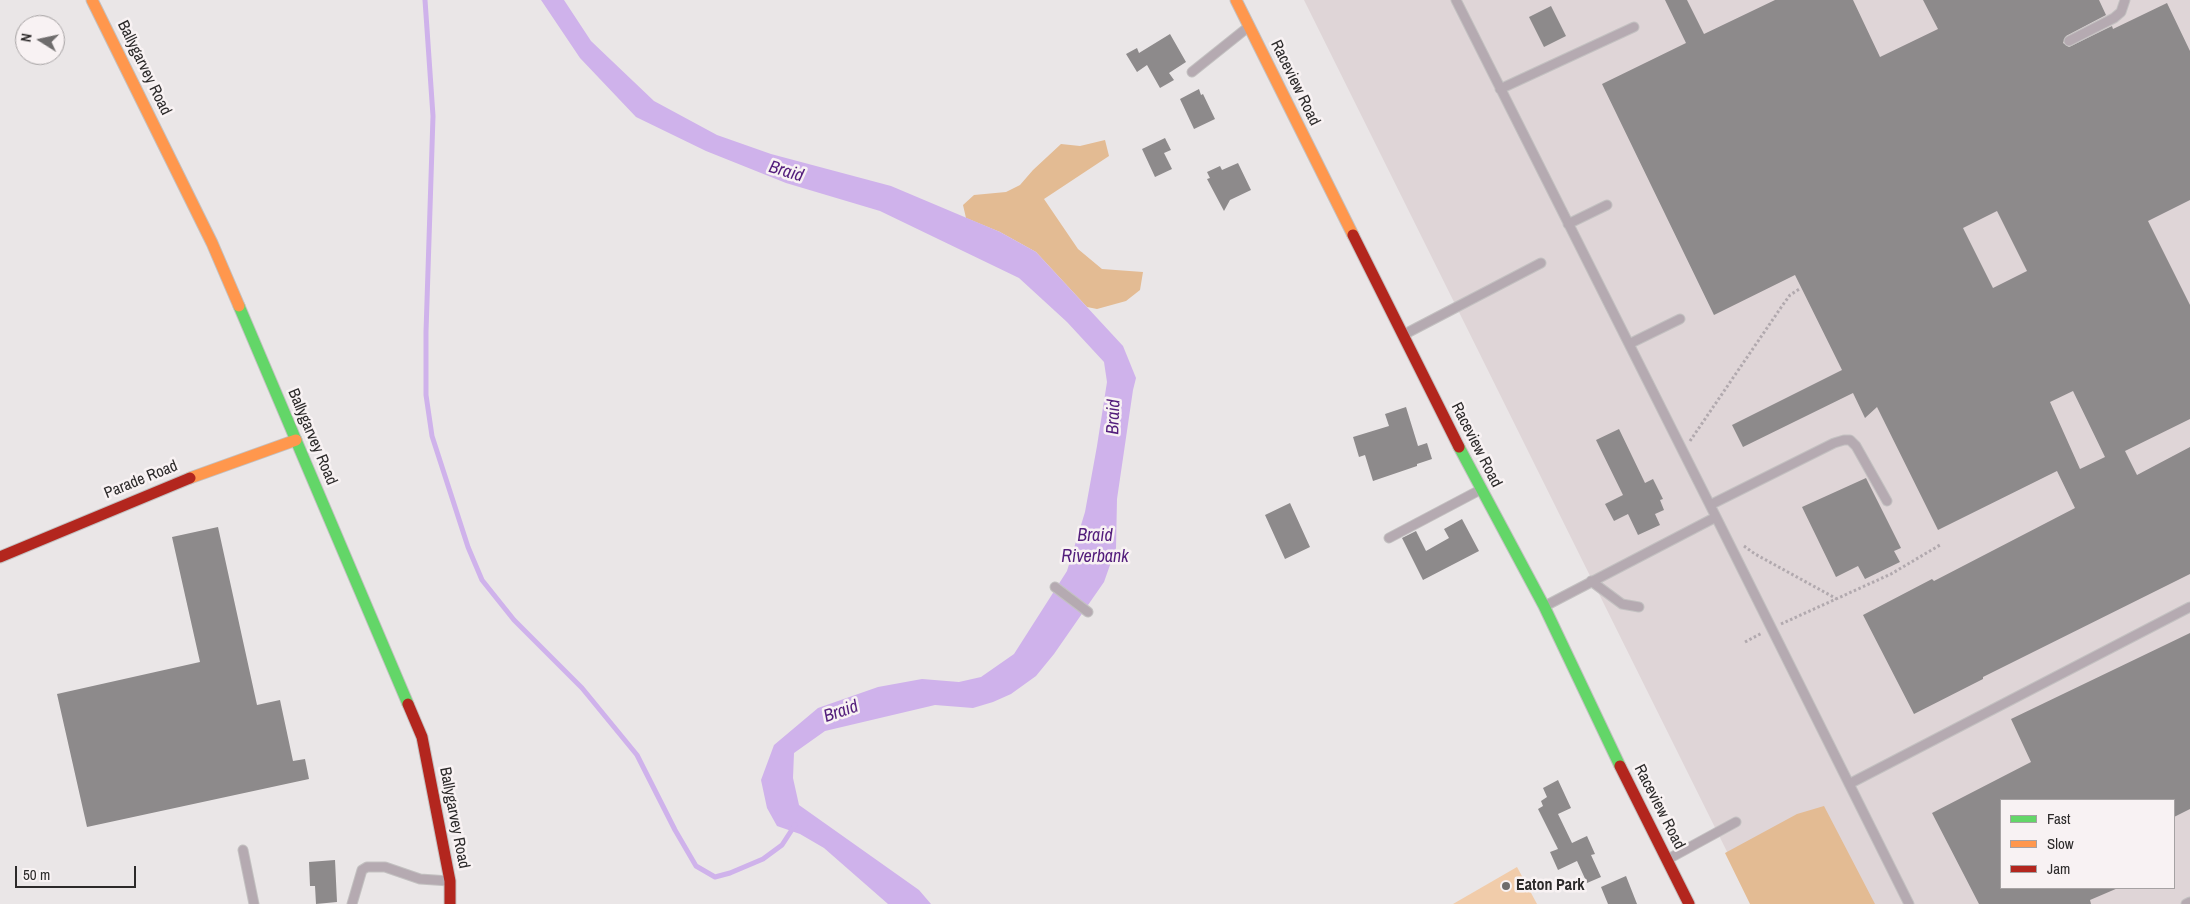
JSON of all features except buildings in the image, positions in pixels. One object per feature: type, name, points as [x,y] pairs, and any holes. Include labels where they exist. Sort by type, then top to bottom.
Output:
[{"type":"street","name":"Ballygarvey Road","points":[[92,0],[212,243],[422,737],[450,881],[450,904]]},
{"type":"street","name":"Raceview Road","points":[[1236,0],[1480,489],[1544,606],[1689,904]]},
{"type":"street","name":"Parade Road","points":[[0,557],[168,486],[296,440]]},
{"type":"lane","points":[[1456,0],[1909,904]]},
{"type":"lane","points":[[2069,41],[2114,18],[2121,12],[2125,0]]},
{"type":"lane","points":[[1192,72],[1249,27]]},
{"type":"lane","points":[[1500,89],[1634,27]]},
{"type":"lane","points":[[1568,224],[1607,205]]},
{"type":"lane","points":[[1403,335],[1541,264]]},
{"type":"lane","points":[[1629,344],[1680,319]]},
{"type":"lane","points":[[1710,506],[1834,443],[1844,440],[1850,440],[1856,446],[1887,501]]},
{"type":"lane","points":[[1389,538],[1480,489]]},
{"type":"lane","points":[[1544,606],[1716,517]]},
{"type":"lane","points":[[1591,581],[1622,604],[1639,607]]},
{"type":"lane","points":[[1055,587],[1088,612]]},
{"type":"lane","points":[[1849,784],[2190,607]]},
{"type":"lane","points":[[1667,859],[1736,822]]},
{"type":"lane","points":[[244,850],[254,904]]},
{"type":"lane","points":[[352,904],[362,870],[367,867],[385,867],[420,879],[450,881]]},
{"type":"lane","points":[[2186,904],[2190,902]]},
{"type":"path","points":[[1689,442],[1790,295],[1802,288]]},
{"type":"path","points":[[1742,544],[1755,554],[1837,598]]},
{"type":"path","points":[[1745,642],[1891,574],[1940,545]]},
{"type":"shaded area","points":[[1304,0],[2190,0],[2190,904],[1753,904]]},
{"type":"shaded area","points":[[1105,140],[1109,156],[1044,199],[1078,249],[1102,269],[1143,272],[1140,290],[1126,301],[1097,309],[1087,307],[1036,252],[1000,232],[966,218],[963,205],[974,195],[1006,192],[1020,185],[1061,144],[1080,146]]},
{"type":"shaded area","points":[[1824,806],[1875,904],[1750,904],[1725,853],[1797,814]]},
{"type":"shaded area","name":"Eaton Park","points":[[1517,867],[1537,904],[1453,904]]},
{"type":"water","name":"Braid Riverbank","points":[[541,0],[564,0],[591,41],[654,101],[717,135],[771,154],[891,186],[1000,232],[1036,252],[1123,346],[1136,378],[1117,499],[1116,548],[1104,582],[1054,654],[1036,676],[1011,694],[993,702],[973,708],[935,705],[825,731],[794,753],[793,778],[799,805],[919,890],[931,904],[888,904],[824,848],[800,834],[777,826],[767,808],[761,780],[774,745],[818,708],[878,687],[922,679],[959,682],[981,677],[1014,654],[1067,571],[1085,512],[1097,446],[1107,382],[1104,362],[1067,322],[1019,278],[880,211],[786,183],[706,151],[636,117],[580,58]]},
{"type":"waterway","points":[[425,0],[433,116],[426,332],[426,395],[432,436],[468,547],[482,580],[514,620],[582,688],[637,755],[675,830],[696,866],[715,877],[730,873],[763,859],[782,845],[795,825]]},
{"type":"traffic: fast","points":[[239,306],[408,704]]},
{"type":"traffic: fast","points":[[1459,447],[1544,606],[1620,766]]},
{"type":"traffic: slow","points":[[92,0],[212,243],[239,306]]},
{"type":"traffic: slow","points":[[1236,0],[1353,235]]},
{"type":"traffic: slow","points":[[190,478],[296,440]]},
{"type":"traffic: jam","points":[[1353,235],[1459,447]]},
{"type":"traffic: jam","points":[[0,557],[190,478]]},
{"type":"traffic: jam","points":[[408,704],[422,737],[450,881],[450,904]]},
{"type":"traffic: jam","points":[[1620,766],[1689,904]]},
{"type":"place","name":"Eaton Park","points":[[1506,886]]},
{"type":"water label","name":"Braid","points":[[786,172]]},
{"type":"water label","name":"Braid","points":[[1114,417]]},
{"type":"water label","name":"Braid","points":[[841,712]]}]
